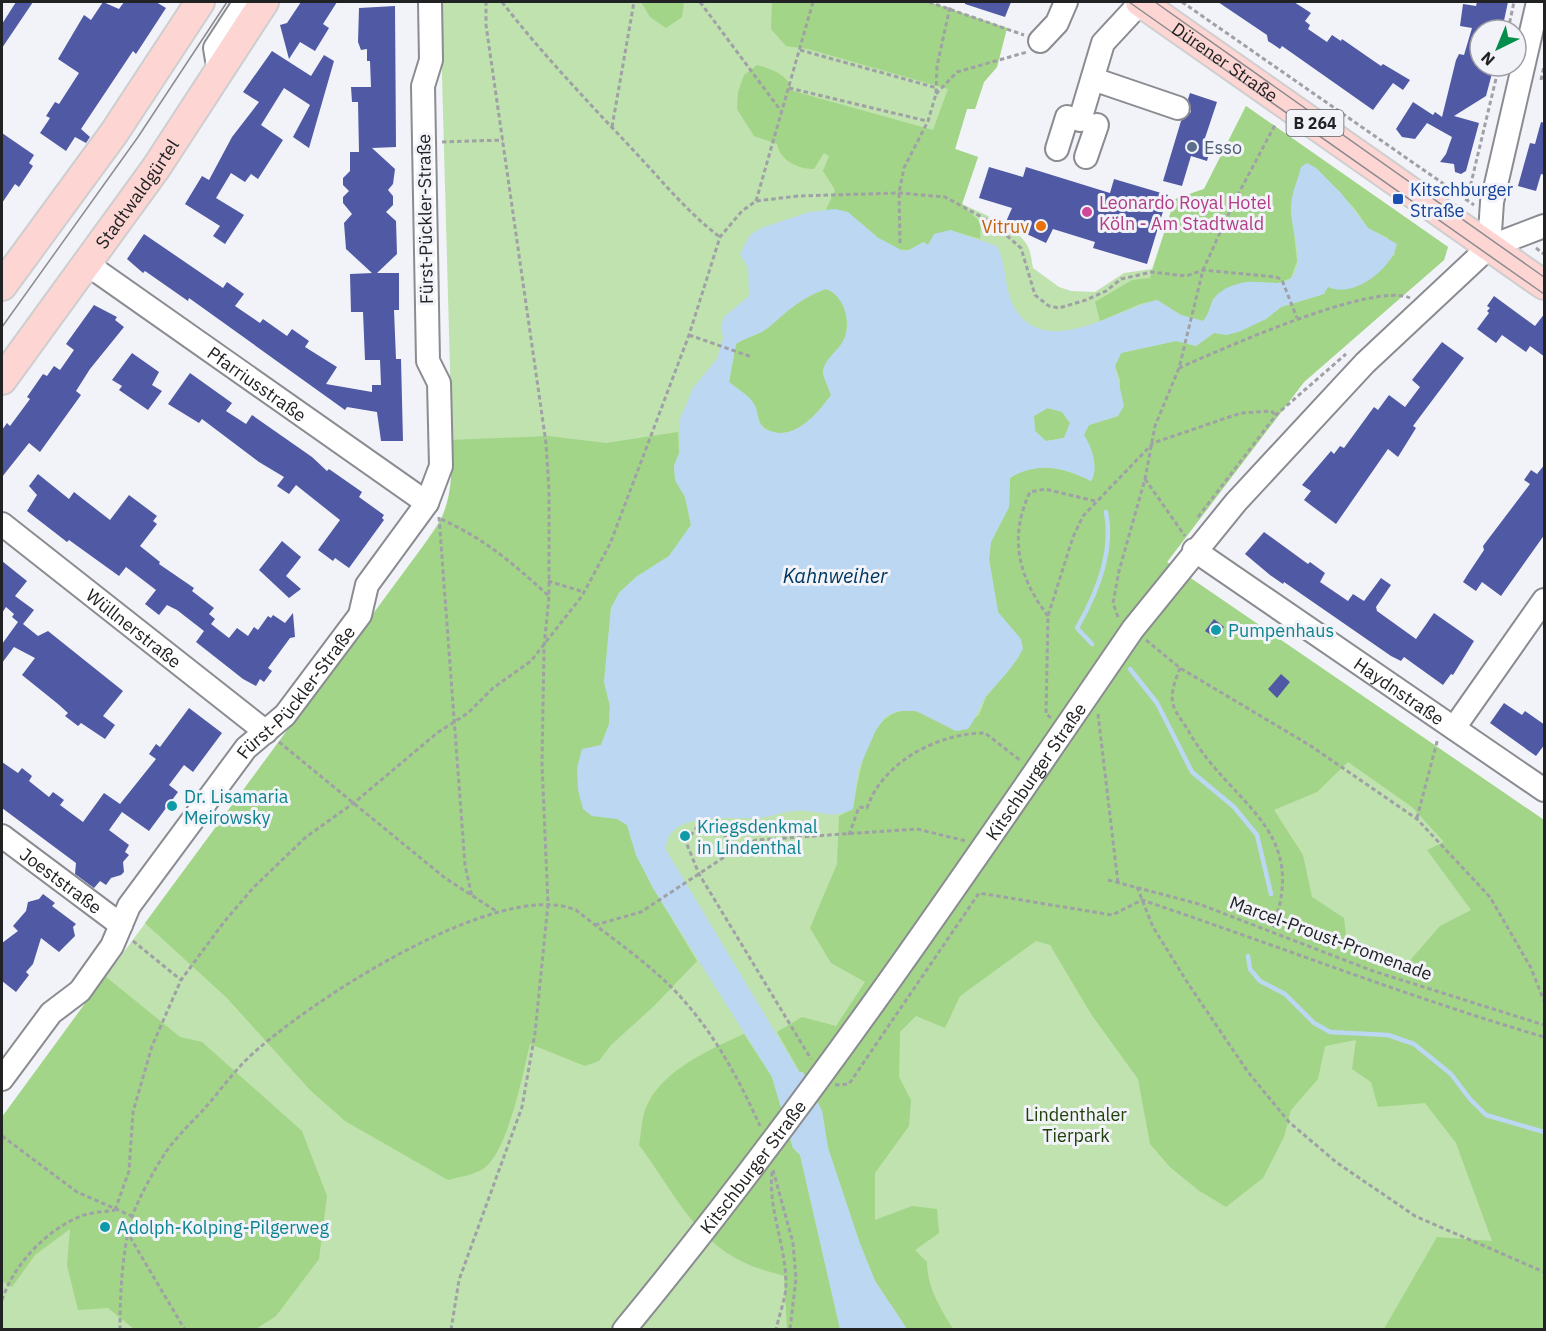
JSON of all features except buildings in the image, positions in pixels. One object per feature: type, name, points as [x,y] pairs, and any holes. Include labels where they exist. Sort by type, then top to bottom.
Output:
[{"type":"main road","points":[[2,286],[114,133],[200,2]]},
{"type":"main road","name":"Stadtwaldgürtel","points":[[2,380],[156,168],[264,2]]},
{"type":"main road","name":"Dürener Straße","points":[[1141,2],[1545,285]]},
{"type":"street","points":[[219,72],[215,48],[244,2]]},
{"type":"street","name":"Fürst-Pückler-Straße","points":[[2,1078],[51,1013],[80,991],[112,946],[129,906],[246,748],[285,715],[360,615],[367,585],[434,511],[441,465],[439,383],[428,361],[423,86],[430,60],[430,2]]},
{"type":"street","points":[[1040,41],[1057,23],[1066,2]]},
{"type":"street","points":[[1086,158],[1081,121],[1103,43],[1141,2]]},
{"type":"street","points":[[1489,247],[1492,202],[1538,2]]},
{"type":"street","points":[[1093,79],[1178,108]]},
{"type":"street","points":[[1057,149],[1081,121]]},
{"type":"street","name":"Kitschburger Straße","points":[[624,1329],[772,1144],[818,1081],[1085,699],[1192,540],[1298,432],[1418,301],[1489,247],[1545,226]]},
{"type":"street","name":"Pfarriusstraße","points":[[87,264],[434,511]]},
{"type":"street","name":"Wüllnerstraße","points":[[2,524],[266,732]]},
{"type":"street","name":"Haydnstraße","points":[[1192,540],[1451,726],[1545,790]]},
{"type":"street","points":[[1451,726],[1545,600]]},
{"type":"street","name":"Joeststraße","points":[[2,836],[120,928]]},
{"type":"path","points":[[451,1329],[459,1280],[522,1107],[535,1033],[548,904],[542,764],[544,647],[549,596],[549,491],[546,443],[486,25],[486,2]]},
{"type":"path","points":[[502,2],[525,32],[701,223],[720,237]]},
{"type":"path","points":[[612,127],[634,2]]},
{"type":"path","points":[[700,2],[782,111]]},
{"type":"path","points":[[116,1210],[129,1171],[133,1112],[152,1046],[181,980],[253,888],[306,837],[355,802],[531,661],[584,592],[610,544],[689,335],[720,237],[729,224],[756,201],[813,2]]},
{"type":"path","points":[[929,2],[950,7],[1040,41]]},
{"type":"path","points":[[1182,2],[1491,217]]},
{"type":"path","points":[[1511,18],[1514,2]]},
{"type":"path","points":[[900,243],[899,193],[904,168],[928,121],[936,94],[938,66],[950,7]]},
{"type":"path","points":[[936,94],[957,72],[994,59],[1024,54],[1040,41]]},
{"type":"path","points":[[800,50],[937,88]]},
{"type":"path","points":[[1467,200],[1496,78]]},
{"type":"path","points":[[789,88],[928,121]]},
{"type":"path","points":[[1289,105],[1261,148],[1203,270],[1179,368],[1155,426],[1145,479],[1119,571],[1113,603],[1119,619],[1180,668],[1311,746],[1417,819],[1490,897],[1531,968],[1545,1001]]},
{"type":"path","points":[[441,142],[503,140]]},
{"type":"path","points":[[756,201],[798,196],[899,193],[945,197],[991,222],[1021,248],[1031,288],[1035,295],[1049,306],[1070,307],[1133,275],[1152,272],[1186,276],[1203,270],[1276,277],[1282,280],[1297,318]]},
{"type":"path","points":[[1518,235],[1545,254]]},
{"type":"path","points":[[1179,368],[1297,318],[1383,295],[1404,295],[1418,301]]},
{"type":"path","points":[[1401,306],[1418,301]]},
{"type":"path","points":[[689,335],[752,357]]},
{"type":"path","points":[[1197,518],[1276,415],[1348,353]]},
{"type":"path","points":[[1064,728],[1046,714],[1048,616],[1073,537],[1083,516],[1095,501],[1153,444],[1241,413],[1271,411],[1276,415]]},
{"type":"path","points":[[1145,479],[1192,540]]},
{"type":"path","points":[[1048,616],[1023,574],[1018,555],[1023,507],[1030,492],[1045,489],[1095,501]]},
{"type":"path","points":[[434,511],[477,536],[549,596]]},
{"type":"path","points":[[434,511],[450,690],[456,720],[465,865],[472,897]]},
{"type":"path","points":[[548,581],[584,592]]},
{"type":"path","points":[[1180,668],[1174,687],[1173,704],[1197,745],[1211,764],[1250,804],[1279,850],[1284,876],[1282,900],[1272,930]]},
{"type":"path","points":[[1085,699],[1097,712],[1118,883]]},
{"type":"path","points":[[1417,819],[1436,742],[1451,726]]},
{"type":"path","points":[[266,732],[355,802],[445,878],[496,912]]},
{"type":"path","points":[[849,835],[859,807],[867,808],[876,785],[888,773],[934,742],[954,735],[985,733],[1034,771]]},
{"type":"path","points":[[735,850],[716,823],[699,824],[686,842],[699,874],[818,1081],[849,1084],[979,893],[1112,915],[1142,900],[1278,945],[1360,977],[1474,1016],[1545,1037]]},
{"type":"path","points":[[595,925],[640,912],[735,850],[756,840],[917,829],[956,836],[981,848]]},
{"type":"path","name":"Marcel-Proust-Promenade","points":[[1108,880],[1199,904],[1272,930],[1373,971],[1545,1025]]},
{"type":"path","points":[[1137,887],[1153,927],[1189,985],[1248,1072],[1289,1122],[1336,1162],[1415,1216],[1545,1272]]},
{"type":"path","points":[[120,1329],[120,1294],[132,1216],[166,1152],[247,1059],[309,1011],[364,975],[445,930],[496,912],[563,904],[576,910],[657,973],[708,1032],[742,1086],[772,1144],[773,1170],[793,1243],[795,1278],[790,1329]]},
{"type":"path","points":[[120,928],[181,980]]},
{"type":"path","points":[[2,1136],[77,1192],[132,1216]]},
{"type":"path","points":[[770,1192],[779,1222],[786,1285],[776,1329]]},
{"type":"path","points":[[2,1300],[7,1285],[34,1246],[79,1217],[116,1210]]},
{"type":"path","points":[[129,1236],[185,1329]]},
{"type":"green space","name":"Lindenthaler Tierpark","points":[[440,2],[929,2],[1007,28],[997,67],[984,82],[975,109],[967,109],[955,149],[978,157],[962,204],[1000,222],[1018,234],[1029,249],[1033,268],[1059,287],[1071,291],[1095,292],[1124,273],[1152,269],[1175,199],[1204,189],[1246,106],[1448,247],[1444,260],[1304,382],[1167,562],[1544,820],[1544,1329],[2,1330],[2,1117],[420,551],[446,511],[453,480]]},
{"type":"green space","points":[[641,2],[684,2],[682,17],[666,28],[650,17]]},
{"type":"green space","points":[[772,2],[929,2],[1007,28],[997,67],[984,82],[975,109],[967,109],[955,149],[978,157],[962,204],[981,223],[980,239],[950,230],[930,241],[928,245],[923,242],[909,250],[897,249],[886,244],[848,214],[837,211],[825,212],[835,190],[823,171],[829,156],[824,153],[814,169],[802,167],[786,159],[777,144],[754,136],[737,109],[738,92],[744,75],[757,65],[783,77],[793,91],[933,130],[948,89],[808,49],[786,46],[771,29]]},
{"type":"green space","points":[[1246,106],[1448,247],[1444,260],[1304,382],[1167,562],[1544,820],[1544,1329],[1384,1329],[1437,1237],[1492,1241],[1456,1143],[1425,1103],[1378,1107],[1371,1082],[1352,1069],[1356,1040],[1325,1046],[1318,1079],[1291,1110],[1284,1137],[1263,1178],[1226,1207],[1198,1190],[1170,1167],[1150,1144],[1138,1079],[1091,1014],[1050,945],[1036,941],[960,996],[945,1028],[916,1016],[900,1032],[899,1077],[911,1100],[909,1126],[875,1173],[875,1220],[912,1206],[937,1209],[939,1233],[915,1250],[927,1262],[932,1289],[953,1329],[907,1329],[875,1281],[828,1148],[822,1111],[777,1032],[802,1017],[836,1026],[865,982],[831,963],[810,928],[837,864],[839,816],[853,809],[863,761],[876,730],[886,718],[899,712],[915,711],[956,731],[979,715],[986,697],[1019,657],[998,612],[989,559],[991,542],[1009,507],[1010,478],[1030,469],[1051,468],[1091,481],[1094,470],[1093,458],[1083,435],[1089,425],[1118,416],[1120,380],[1115,366],[1121,353],[1176,341],[1196,346],[1214,333],[1227,335],[1266,319],[1281,307],[1324,294],[1328,286],[1352,286],[1367,281],[1395,254],[1388,238],[1368,228],[1355,209],[1316,168],[1291,206],[1297,261],[1291,278],[1278,283],[1248,282],[1213,299],[1208,315],[1203,321],[1181,315],[1157,300],[1140,304],[1100,321],[1095,302],[1132,280],[1150,278],[1175,199],[1204,189]],"holes":[[[1348,762],[1412,807],[1444,842],[1427,850],[1471,910],[1440,926],[1406,965],[1347,943],[1344,918],[1312,897],[1303,855],[1274,810],[1317,792]]]},
{"type":"green space","points":[[826,289],[838,297],[842,303],[847,323],[844,340],[823,374],[831,395],[803,425],[786,433],[776,433],[761,424],[752,401],[729,382],[736,344],[767,329],[803,300]]},
{"type":"green space","points":[[1047,408],[1062,412],[1070,423],[1064,438],[1046,441],[1035,431],[1034,416]]},
{"type":"green space","points":[[678,432],[679,453],[674,466],[675,480],[685,497],[691,525],[669,556],[636,577],[619,593],[611,608],[604,682],[610,706],[609,724],[601,745],[591,748],[608,817],[627,825],[636,855],[697,961],[654,1006],[611,1045],[599,1061],[585,1066],[530,1044],[507,1130],[492,1160],[479,1171],[448,1180],[345,1121],[310,1090],[227,998],[145,923],[437,527],[449,495],[451,440],[548,436],[606,443]]},
{"type":"green space","points":[[105,976],[180,1037],[202,1042],[302,1131],[327,1196],[319,1259],[276,1316],[256,1329],[134,1329],[108,1308],[78,1310],[67,1265],[70,1229],[35,1255],[12,1287],[2,1281],[2,1117]]},
{"type":"green space","points":[[744,1034],[772,1077],[793,1148],[800,1155],[840,1329],[787,1329],[784,1276],[745,1263],[711,1241],[685,1211],[639,1145],[643,1117],[658,1088],[684,1065]]},
{"type":"water","name":"Kahnweiher","points":[[1307,163],[1316,168],[1341,193],[1368,228],[1397,244],[1394,254],[1380,272],[1360,285],[1338,290],[1328,287],[1324,294],[1281,307],[1266,319],[1241,331],[1227,335],[1214,333],[1196,346],[1176,341],[1121,353],[1115,366],[1124,406],[1118,416],[1089,425],[1084,435],[1093,458],[1094,470],[1091,481],[1071,472],[1050,468],[1030,469],[1010,478],[1009,507],[991,542],[989,559],[998,612],[1021,639],[1023,649],[1002,679],[987,695],[968,729],[956,731],[916,711],[898,711],[885,717],[876,730],[858,771],[853,809],[837,814],[796,811],[760,818],[703,819],[688,822],[677,828],[669,837],[666,850],[799,1072],[803,1072],[822,1111],[828,1148],[859,1241],[875,1281],[907,1329],[840,1329],[800,1155],[793,1148],[772,1077],[653,888],[636,855],[627,825],[617,819],[592,816],[583,809],[578,790],[577,768],[582,749],[601,745],[609,724],[610,706],[604,682],[611,608],[619,593],[636,577],[669,556],[691,525],[685,497],[675,480],[674,466],[679,453],[680,419],[693,388],[717,359],[723,338],[721,325],[724,317],[749,296],[748,268],[740,254],[750,235],[761,228],[809,212],[835,209],[848,212],[877,237],[903,251],[924,242],[928,245],[934,234],[950,230],[997,246],[1014,307],[1027,323],[1043,330],[1062,331],[1082,327],[1157,300],[1181,315],[1203,321],[1213,300],[1228,287],[1248,282],[1281,283],[1292,278],[1298,257],[1291,202],[1301,167]],"holes":[[[826,289],[838,297],[847,319],[843,341],[824,368],[823,373],[831,395],[803,425],[785,433],[775,433],[760,424],[756,407],[752,401],[729,382],[736,344],[767,329],[803,300]],[[1048,408],[1062,412],[1070,423],[1064,438],[1046,441],[1035,431],[1034,416]]]},
{"type":"waterway","points":[[1092,644],[1077,628],[1102,572],[1108,542],[1106,512]]},
{"type":"waterway","points":[[1130,669],[1157,703],[1192,772],[1234,807],[1257,835],[1271,894]]},
{"type":"waterway","points":[[1248,956],[1250,969],[1260,981],[1285,994],[1314,1023],[1330,1032],[1388,1035],[1414,1044],[1451,1074],[1486,1115],[1544,1132]]},
{"type":"tram line","points":[[2,327],[138,137],[227,2]]},
{"type":"tram line","points":[[1129,2],[1544,294]]},
{"type":"tram line","points":[[1155,2],[1544,277]]},
{"type":"place","name":"Esso","points":[[1192,147]]},
{"type":"place","name":"Kitschburger Straße","points":[[1398,199]]},
{"type":"place","name":"Leonardo Royal Hotel Köln - Am Stadtwald","points":[[1087,212]]},
{"type":"place","name":"Vitruv","points":[[1041,226]]},
{"type":"place","name":"Pumpenhaus","points":[[1216,630]]},
{"type":"place","name":"Dr. Lisamaria Meirowsky","points":[[172,806]]},
{"type":"place","name":"Kriegsdenkmal in Lindenthal","points":[[685,836]]},
{"type":"place","name":"Adolph-Kolping-Pilgerweg","points":[[105,1227]]}]
